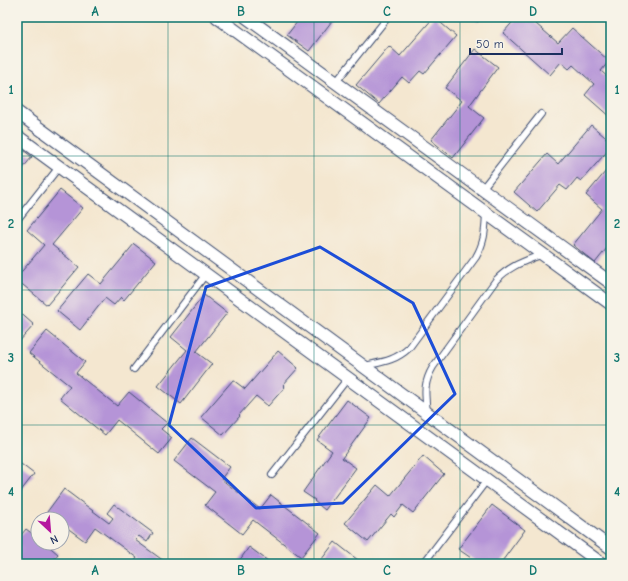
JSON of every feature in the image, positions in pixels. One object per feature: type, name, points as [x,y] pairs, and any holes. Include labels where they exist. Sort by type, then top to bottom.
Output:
[{"type":"street","points":[[217,17],[611,304]]},
{"type":"street","points":[[246,17],[611,283]]},
{"type":"street","points":[[17,112],[611,548]]},
{"type":"street","points":[[17,136],[602,564]]},
{"type":"lane","points":[[336,82],[388,17]]},
{"type":"lane","points":[[482,189],[542,114]]},
{"type":"lane","points":[[17,220],[59,167]]},
{"type":"lane","points":[[363,366],[387,362],[395,359],[409,348],[481,249],[484,240],[486,213]]},
{"type":"lane","points":[[427,413],[425,385],[428,375],[496,280],[513,266],[543,254]]},
{"type":"lane","points":[[134,369],[206,274]]},
{"type":"lane","points":[[272,474],[348,378]]},
{"type":"lane","points":[[423,564],[487,480]]},
{"type":"highlighted area","points":[[320,247],[413,303],[455,394],[343,503],[256,508],[169,425],[206,287]]},
{"type":"building","points":[[301,17],[335,17],[309,51],[287,35]]},
{"type":"building","points":[[434,17],[456,36],[424,74],[420,71],[409,83],[402,77],[379,104],[356,85],[389,46],[400,56]]},
{"type":"building","points":[[471,17],[481,17],[478,22]]},
{"type":"building","points":[[517,17],[528,17],[558,43],[572,28],[609,61],[601,71],[611,80],[611,118],[585,95],[594,84],[573,65],[569,69],[561,62],[550,75],[503,33]]},
{"type":"building","points":[[475,49],[498,67],[469,106],[484,118],[453,158],[431,140],[462,101],[445,88]]},
{"type":"building","points":[[591,125],[611,142],[611,147],[581,181],[577,178],[567,190],[560,185],[537,212],[514,192],[547,154],[558,164]]},
{"type":"building","points":[[17,145],[32,157],[17,175]]},
{"type":"building","points":[[611,165],[611,243],[595,263],[573,245],[602,209],[586,195]]},
{"type":"building","points":[[60,190],[83,208],[52,245],[79,267],[47,305],[17,280],[17,277],[44,245],[27,230]]},
{"type":"building","points":[[134,244],[156,261],[124,300],[121,297],[114,305],[105,298],[80,330],[57,311],[88,274],[101,284]]},
{"type":"building","points":[[204,295],[227,313],[196,352],[212,364],[181,404],[158,386],[187,350],[171,337]]},
{"type":"building","points":[[17,310],[34,325],[17,344]]},
{"type":"building","points":[[47,331],[85,362],[76,373],[117,406],[129,392],[167,423],[161,429],[172,438],[159,454],[117,420],[105,435],[60,398],[70,386],[29,353]]},
{"type":"building","points":[[278,351],[298,368],[283,385],[285,387],[268,406],[256,396],[223,435],[201,417],[233,380],[245,389]]},
{"type":"building","points":[[347,400],[371,418],[342,458],[356,468],[325,510],[314,501],[315,500],[303,492],[332,451],[317,440]]},
{"type":"building","points":[[192,438],[230,467],[221,479],[260,509],[271,495],[320,533],[301,557],[253,520],[242,534],[205,505],[215,492],[174,461]]},
{"type":"building","points":[[423,456],[444,474],[413,513],[403,505],[394,517],[391,514],[368,542],[345,523],[377,485],[390,496]]},
{"type":"building","points":[[17,461],[34,474],[17,496]]},
{"type":"building","points":[[64,489],[109,523],[113,518],[107,513],[114,504],[153,533],[147,542],[139,536],[135,540],[168,564],[133,564],[137,558],[95,527],[85,541],[70,530],[70,511],[48,511]]},
{"type":"building","points":[[492,505],[525,530],[500,564],[471,564],[474,560],[458,549]]},
{"type":"building","points":[[26,529],[30,532],[30,551],[54,551],[58,554],[50,564],[17,564],[17,540]]},
{"type":"building","points":[[335,542],[363,564],[318,564]]},
{"type":"building","points":[[249,547],[272,564],[237,564]]}]
